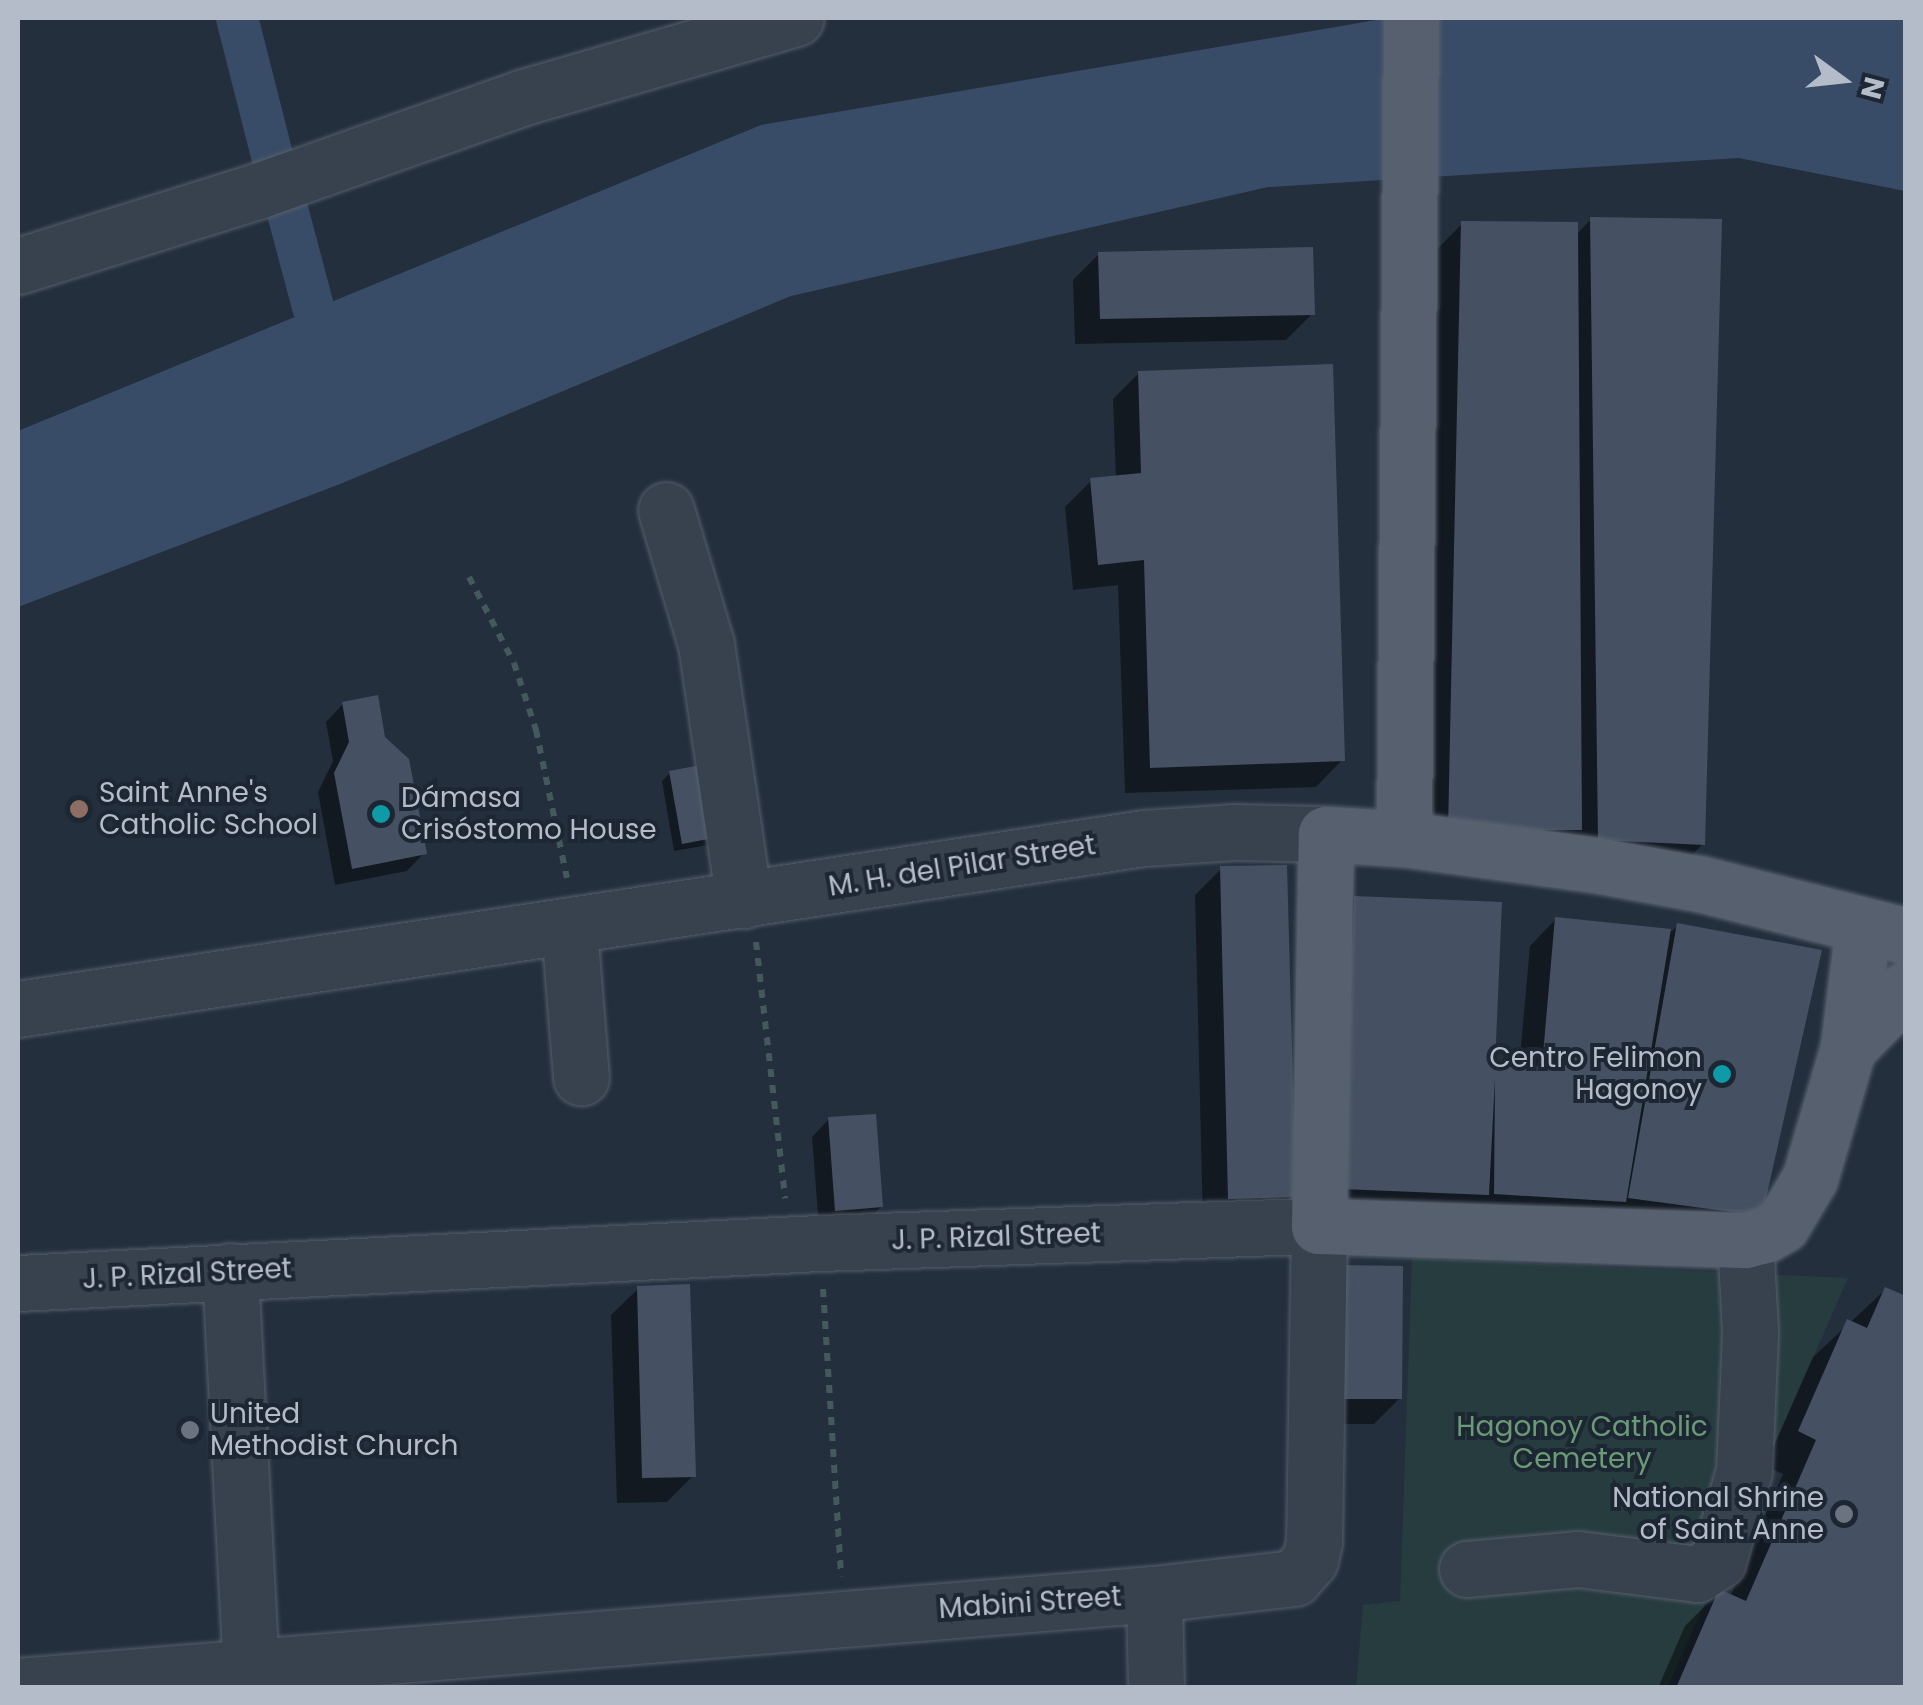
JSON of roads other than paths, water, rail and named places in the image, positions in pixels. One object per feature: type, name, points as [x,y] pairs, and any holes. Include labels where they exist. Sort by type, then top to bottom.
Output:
[{"type":"main road","points":[[1404,839],[1412,18]]},
{"type":"main road","name":"M. H. del Pilar Street","points":[[1326,834],[1404,839],[1701,884],[1884,931]]},
{"type":"main road","name":"Mabini Street","points":[[1319,1226],[1326,834]]},
{"type":"main road","name":"J. P. Rizal Street","points":[[1319,1226],[1744,1240],[1782,1225],[1798,1204],[1884,931]]},
{"type":"main road","name":"J. P. Rizal Street","points":[[1848,1048],[1906,989]]},
{"type":"street","points":[[18,266],[260,190],[524,97],[796,18]]},
{"type":"street","points":[[666,510],[706,644],[748,900]]},
{"type":"street","name":"M. H. del Pilar Street","points":[[18,1008],[1144,838],[1235,832],[1326,834]]},
{"type":"street","points":[[573,927],[581,1078]]},
{"type":"street","name":"J. P. Rizal Street","points":[[18,1282],[805,1243],[1319,1226]]},
{"type":"street","name":"Mabini Street","points":[[18,1686],[1154,1594],[1294,1578],[1310,1560],[1319,1226]]},
{"type":"street","points":[[1467,1569],[1578,1559],[1697,1574],[1718,1561],[1744,1471],[1750,1330],[1744,1240]]},
{"type":"street","points":[[230,1271],[251,1670]]},
{"type":"street","points":[[1154,1594],[1156,1688]]},
{"type":"water","points":[[1388,18],[1905,18],[1905,191],[1739,158],[1268,187],[791,296],[340,484],[18,607],[18,431],[761,125]]},
{"type":"waterway","points":[[237,18],[275,167]]},
{"type":"waterway","points":[[287,209],[313,307]]},
{"type":"place","name":"Saint Anne's Catholic School","points":[[79,809]]},
{"type":"place","name":"Dámasa Crisóstomo House","points":[[381,814]]},
{"type":"place","name":"Centro Felimon Hagonoy","points":[[1722,1074]]},
{"type":"place","name":"United Methodist Church","points":[[190,1430]]},
{"type":"place","name":"National Shrine of Saint Anne","points":[[1844,1514]]},
{"type":"park label","name":"Hagonoy Catholic Cemetery","points":[[1582,1443]]}]
